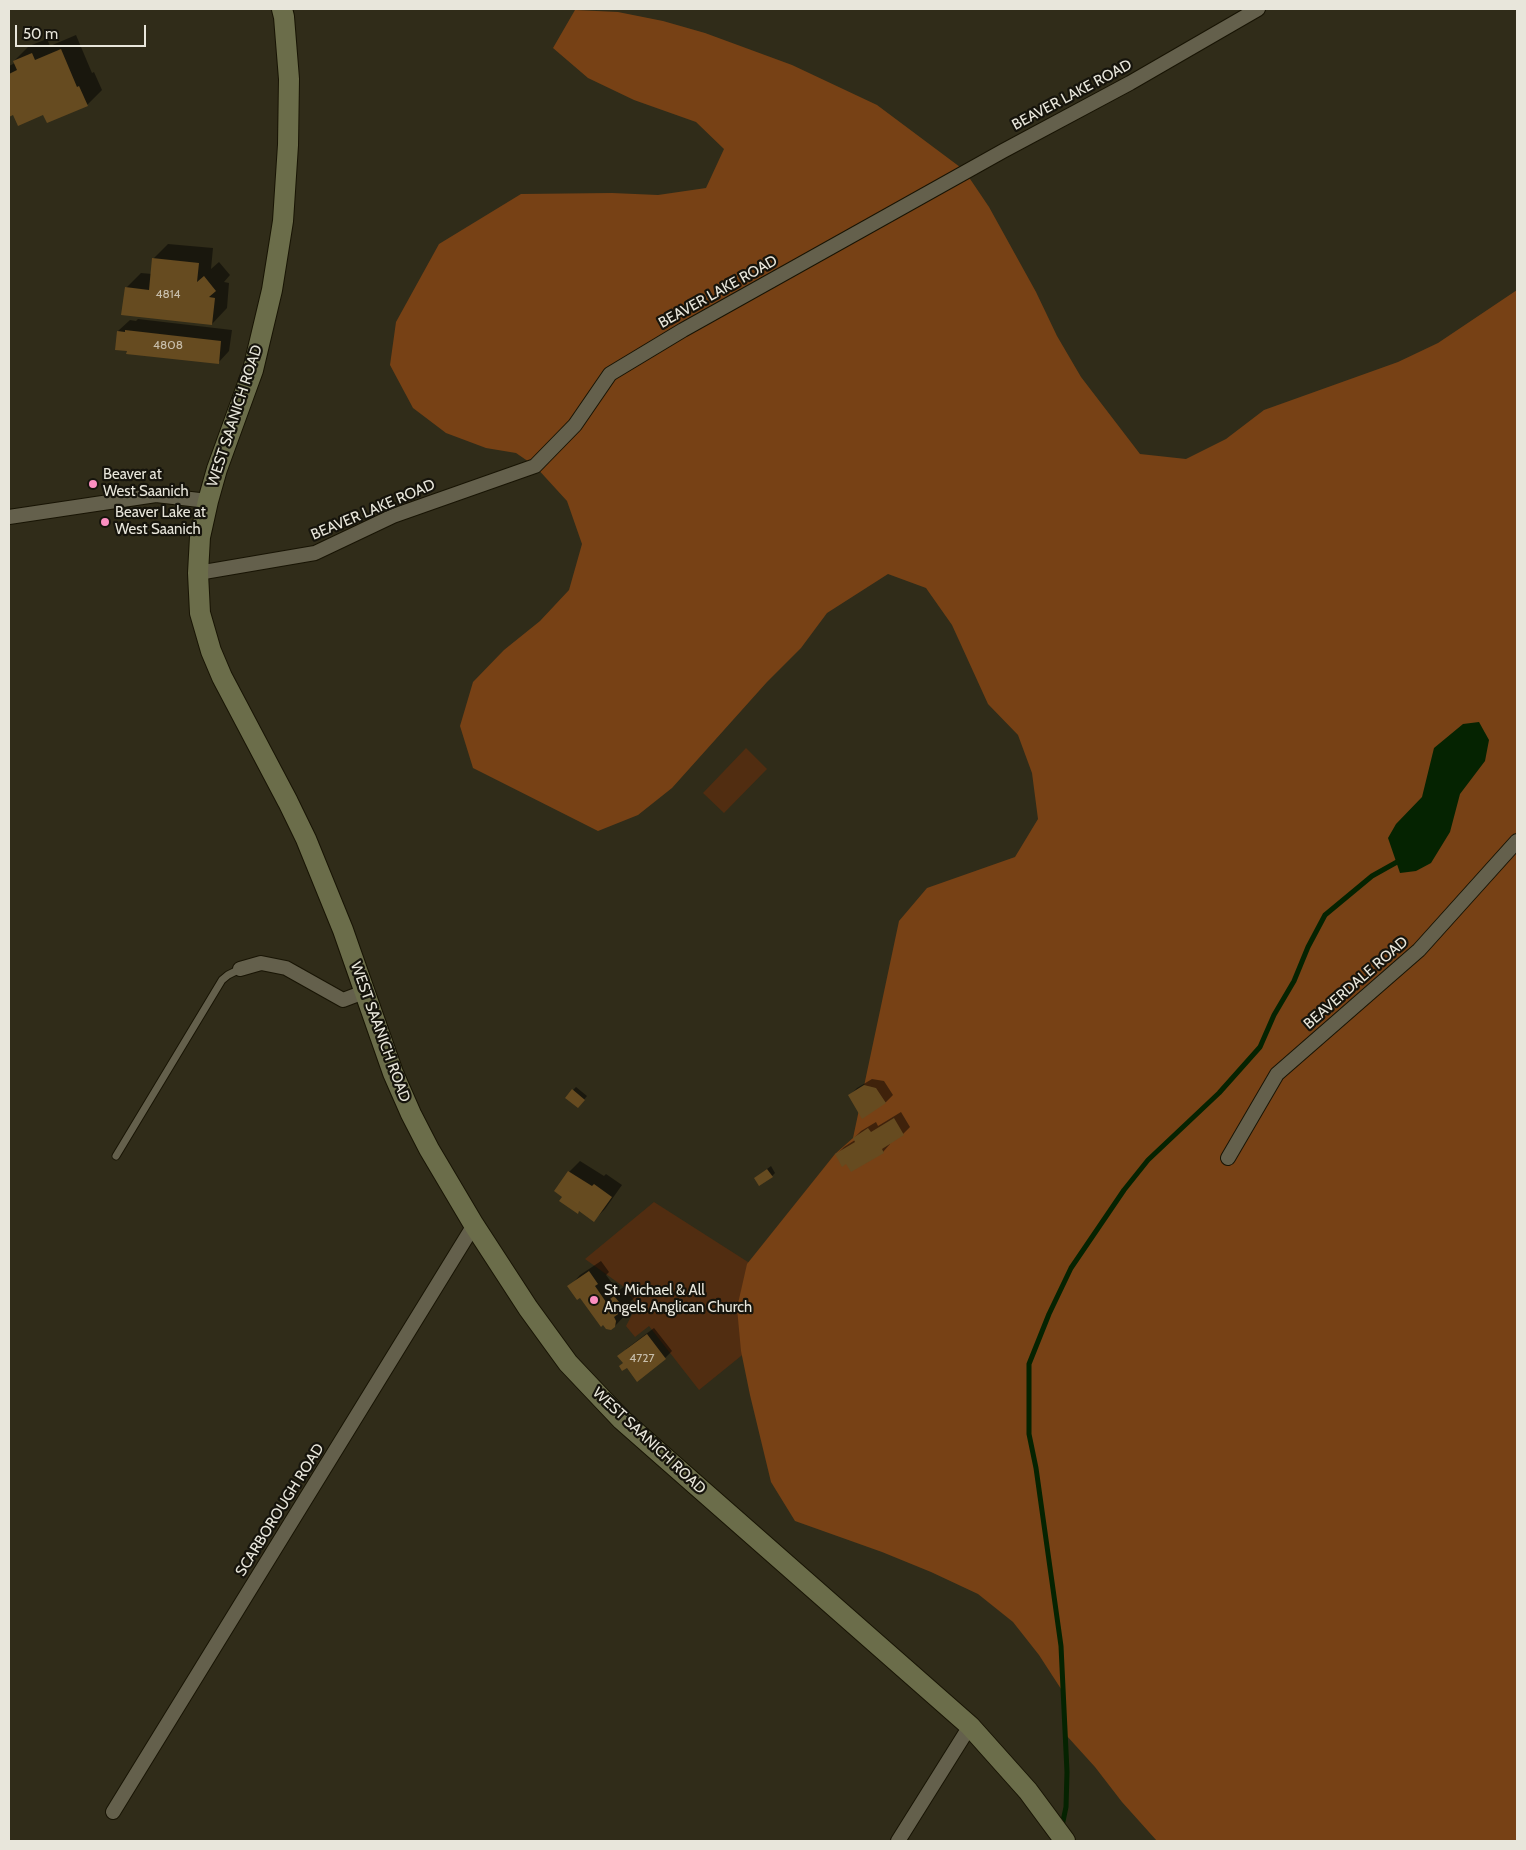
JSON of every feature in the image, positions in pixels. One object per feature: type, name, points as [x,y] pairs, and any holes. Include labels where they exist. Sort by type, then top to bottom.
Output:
[{"type":"main road","name":"WEST SAANICH ROAD","points":[[282,9],[289,79],[288,145],[283,221],[272,290],[253,370],[217,469],[200,537],[198,573],[200,613],[211,651],[231,695],[306,839],[410,1114],[474,1225],[528,1308],[568,1363],[622,1420],[970,1726],[1028,1791],[1065,1841]]},
{"type":"street","name":"BEAVER LAKE ROAD","points":[[198,573],[315,553],[393,516],[535,466],[575,424],[610,374],[683,330],[1003,151],[1130,83],[1258,9]]},
{"type":"street","points":[[9,517],[156,495],[208,501]]},
{"type":"street","name":"BEAVERDALE ROAD","points":[[1228,1158],[1278,1074],[1419,950],[1517,841]]},
{"type":"street","points":[[240,969],[261,963],[280,966],[343,1000],[364,992]]},
{"type":"street","name":"SCARBOROUGH ROAD","points":[[113,1812],[474,1225]]},
{"type":"street","points":[[898,1841],[970,1726]]},
{"type":"lane","points":[[116,1156],[222,980],[240,969]]},
{"type":"shaded area","points":[[575,10],[618,12],[663,21],[705,33],[792,65],[877,105],[964,170],[989,207],[1036,292],[1057,336],[1081,377],[1140,454],[1186,459],[1226,439],[1264,410],[1398,362],[1438,343],[1517,290],[1517,1841],[1157,1841],[1066,1735],[1063,1692],[1039,1655],[1013,1622],[978,1594],[931,1572],[882,1552],[795,1521],[771,1482],[741,1351],[737,1308],[747,1264],[835,1154],[853,1138],[899,921],[927,888],[1015,857],[1038,819],[1032,773],[1018,735],[988,704],[952,625],[926,588],[888,574],[827,613],[801,648],[767,682],[672,788],[638,815],[598,831],[473,768],[460,726],[473,682],[504,650],[540,621],[569,590],[582,544],[567,501],[535,466],[516,453],[486,448],[446,433],[413,408],[390,365],[396,322],[439,244],[521,194],[612,193],[658,195],[706,188],[724,149],[696,122],[634,100],[588,78],[553,48]]},
{"type":"shaded area","points":[[1479,722],[1489,740],[1485,761],[1460,794],[1450,832],[1431,863],[1416,871],[1400,873],[1388,838],[1396,824],[1422,797],[1434,748],[1463,724]]},
{"type":"shaded area","points":[[746,748],[767,769],[724,813],[703,793]]},
{"type":"shaded area","points":[[654,1202],[809,1301],[699,1390],[649,1326],[635,1337],[626,1326],[637,1305],[624,1287],[585,1259]]},
{"type":"building","points":[[61,49],[77,87],[79,86],[88,106],[47,123],[43,115],[18,126],[13,115],[9,117],[9,74],[17,70],[13,61],[32,53],[35,60]]},
{"type":"building","points":[[152,258],[199,263],[197,282],[204,276],[216,291],[209,297],[215,298],[212,325],[121,315],[125,287],[149,290]]},
{"type":"building","points":[[125,330],[221,341],[219,364],[126,354],[127,351],[115,350],[117,331],[125,332]]},
{"type":"building","points":[[864,1085],[876,1088],[886,1103],[862,1119],[848,1095]]},
{"type":"building","points":[[572,1089],[585,1100],[578,1108],[565,1098]]},
{"type":"building","points":[[894,1118],[904,1135],[882,1149],[884,1153],[851,1172],[846,1164],[842,1167],[835,1154],[855,1142],[853,1138],[868,1128],[871,1132]]},
{"type":"building","points":[[767,1169],[773,1177],[759,1186],[754,1178]]},
{"type":"building","points":[[568,1171],[592,1186],[594,1184],[612,1197],[594,1222],[579,1211],[578,1214],[559,1201],[562,1197],[554,1191]]},
{"type":"building","name":"St. Michael & All Angels Anglican Church","points":[[589,1271],[598,1284],[595,1286],[606,1302],[614,1296],[625,1309],[614,1317],[616,1321],[615,1327],[611,1330],[606,1329],[603,1325],[601,1327],[580,1298],[577,1300],[567,1286]]},
{"type":"building","points":[[647,1334],[666,1359],[637,1382],[627,1368],[622,1371],[619,1366],[623,1363],[617,1356]]},
{"type":"waterway","points":[[1062,1826],[1066,1807],[1067,1772],[1061,1646],[1036,1468],[1029,1434],[1029,1364],[1049,1314],[1071,1268],[1124,1190],[1148,1160],[1219,1093],[1260,1047],[1274,1015],[1294,981],[1308,947],[1325,915],[1372,876],[1397,862]]},
{"type":"place","name":"Beaver at West Saanich","points":[[93,484]]},
{"type":"place","name":"Beaver Lake at West Saanich","points":[[105,522]]},
{"type":"place","name":"St. Michael & All Angels Anglican Church","points":[[594,1300]]}]
